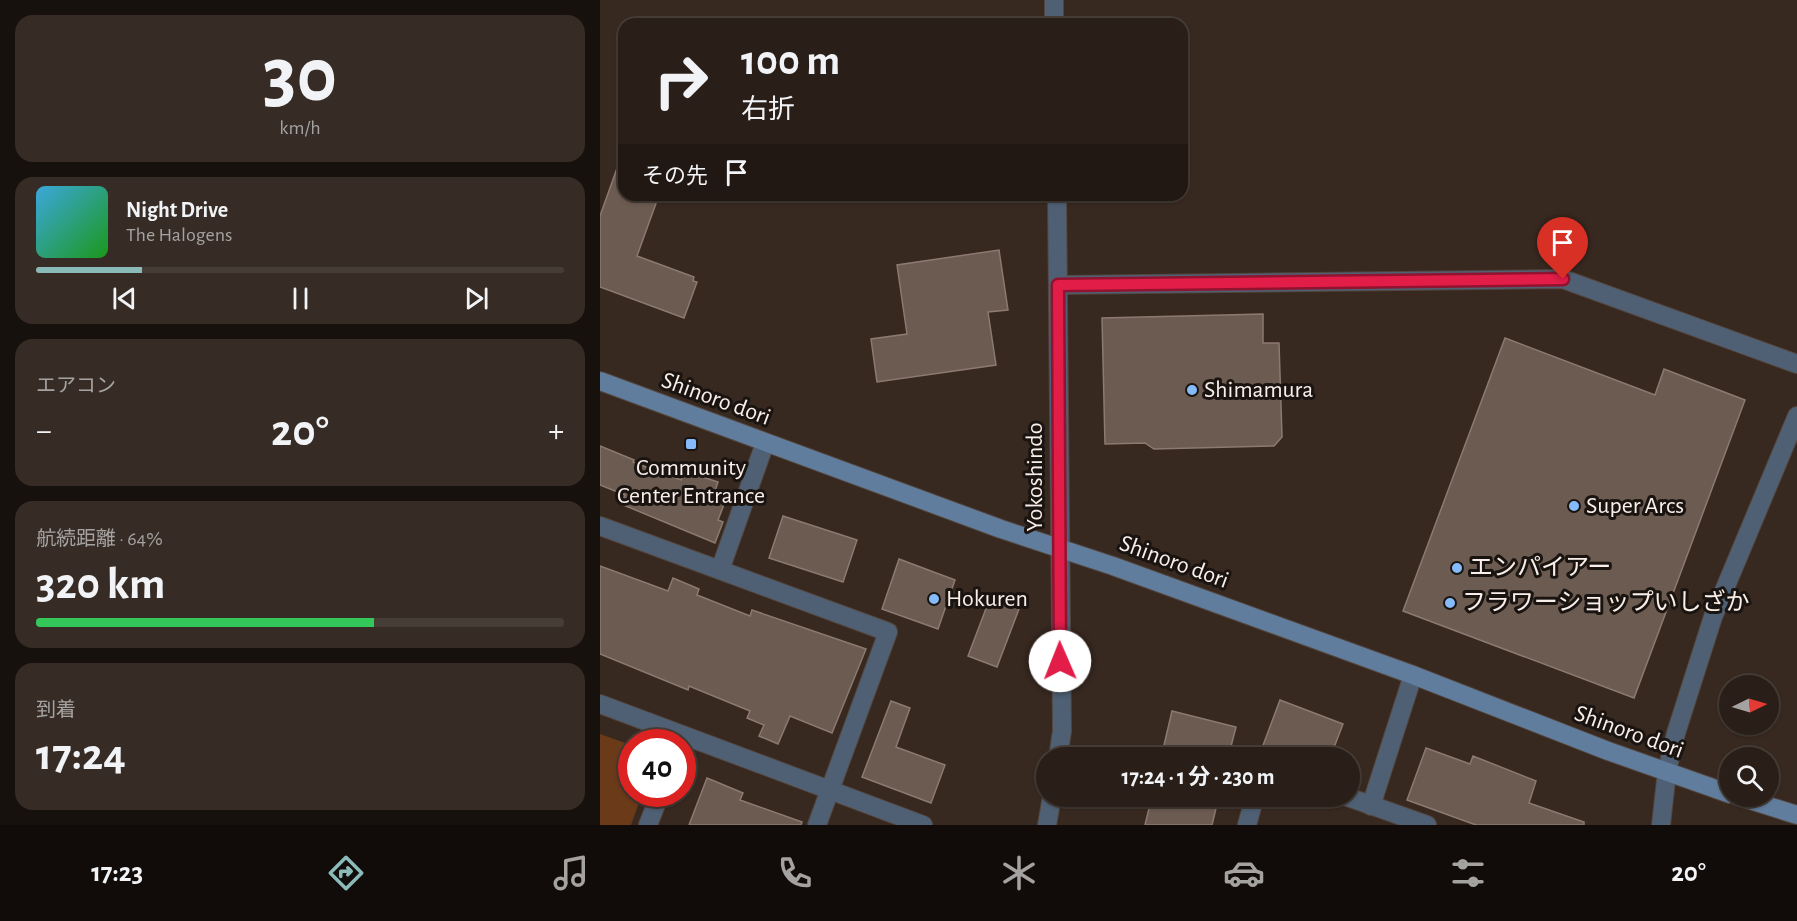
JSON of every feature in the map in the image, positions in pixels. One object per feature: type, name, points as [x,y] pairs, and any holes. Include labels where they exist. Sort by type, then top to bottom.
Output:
[{"type":"main road","name":"Shinoro dori","points":[[600,381],[765,443],[1413,675],[1608,751],[1719,790]]},
{"type":"main road","points":[[1772,807],[1797,815]]},
{"type":"street","points":[[1054,0],[1054,18]]},
{"type":"street","name":"Yokoshindo","points":[[1057,201],[1062,731],[1060,747]]},
{"type":"street","points":[[1058,285],[1563,279],[1797,364]]},
{"type":"street","points":[[1661,825],[1667,771],[1676,733],[1713,617],[1797,416]]},
{"type":"street","points":[[720,570],[765,443]]},
{"type":"street","points":[[600,526],[888,632],[817,825]]},
{"type":"street","points":[[1371,806],[1413,675]]},
{"type":"street","points":[[600,704],[660,729]]},
{"type":"street","points":[[696,743],[923,825]]},
{"type":"street","points":[[1360,802],[1427,825]]},
{"type":"street","points":[[648,825],[655,807]]},
{"type":"street","points":[[1047,825],[1050,807]]},
{"type":"street","points":[[1247,825],[1252,807]]},
{"type":"shaded area","points":[[600,734],[618,740],[618,807],[637,807],[631,825],[600,825]]},
{"type":"building","points":[[618,165],[618,201],[657,201],[637,256],[694,277],[693,281],[697,282],[684,318],[600,287],[600,216]]},
{"type":"building","points":[[999,250],[1008,310],[988,312],[996,365],[877,382],[871,339],[907,334],[897,265]]},
{"type":"building","name":"Shimamura","points":[[1263,314],[1263,343],[1279,343],[1282,437],[1274,446],[1154,449],[1145,443],[1105,444],[1102,318]]},
{"type":"building","name":"Super Arcs","points":[[1505,338],[1655,395],[1664,369],[1745,400],[1634,698],[1403,611]]},
{"type":"building","points":[[600,446],[634,460],[633,462],[681,480],[684,471],[718,482],[713,497],[725,502],[718,520],[723,522],[715,543],[621,504],[625,495],[600,485]]},
{"type":"building","points":[[783,516],[857,540],[843,582],[769,558]]},
{"type":"building","points":[[899,559],[955,580],[938,629],[882,609]]},
{"type":"building","points":[[600,566],[668,591],[673,578],[699,589],[697,595],[750,616],[752,610],[866,649],[832,733],[790,716],[778,744],[759,736],[764,725],[747,718],[750,711],[689,686],[688,690],[600,654]]},
{"type":"building","points":[[990,598],[1019,609],[997,667],[968,656]]},
{"type":"building","points":[[1280,700],[1343,724],[1334,747],[1262,747]]},
{"type":"building","points":[[891,701],[910,708],[896,747],[945,765],[931,803],[862,777]]},
{"type":"building","points":[[1172,711],[1236,727],[1231,747],[1164,747]]},
{"type":"building","points":[[1426,748],[1470,764],[1473,756],[1536,781],[1529,803],[1584,822],[1584,825],[1476,825],[1407,800]]},
{"type":"building","points":[[707,778],[743,793],[740,800],[802,822],[801,825],[689,825]]},
{"type":"building","points":[[1149,807],[1216,807],[1212,825],[1145,825]]},
{"type":"place","name":"Shimamura","points":[[1192,390]]},
{"type":"place","name":"Community Center Entrance","points":[[691,444]]},
{"type":"place","name":"Super Arcs","points":[[1574,506]]},
{"type":"place","name":"エンパイアー","points":[[1457,568]]},
{"type":"place","name":"Hokuren","points":[[934,599]]},
{"type":"place","name":"フラワーショップいしざか","points":[[1450,603]]},
{"type":"route","points":[[1060,661],[1058,285],[1563,279]]}]
